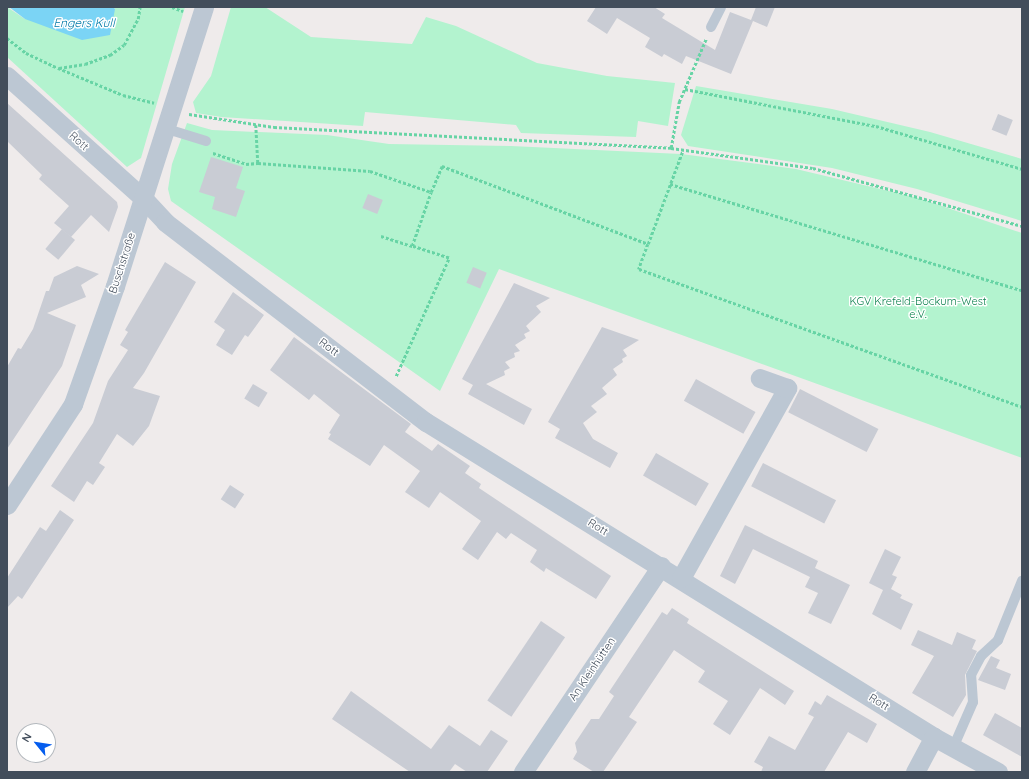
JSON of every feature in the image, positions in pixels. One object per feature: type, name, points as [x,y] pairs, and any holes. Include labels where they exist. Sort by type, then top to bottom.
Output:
[{"type":"street","name":"Buschstraße","points":[[7,505],[73,404],[143,198],[170,109],[204,7]]},
{"type":"street","name":"Rott","points":[[7,76],[143,198],[165,222],[426,422],[681,578],[934,737],[998,772]]},
{"type":"street","points":[[681,578],[787,388],[760,378]]},
{"type":"street","name":"An Kleinhütten","points":[[523,772],[661,566]]},
{"type":"street","points":[[915,772],[934,737]]},
{"type":"lane","points":[[711,27],[722,7]]},
{"type":"lane","points":[[164,128],[206,141]]},
{"type":"lane","points":[[953,748],[973,702],[971,675],[981,656],[998,640],[1022,581]]},
{"type":"path","points":[[58,68],[85,64],[110,55],[124,45],[138,19],[140,7]]},
{"type":"path","points":[[671,148],[679,102],[711,27]]},
{"type":"path","points":[[7,38],[26,53],[123,96],[190,115],[256,124],[671,148],[813,168],[1022,226]]},
{"type":"path","points":[[685,89],[876,126],[1022,169]]},
{"type":"path","points":[[256,124],[258,163]]},
{"type":"path","points":[[206,141],[212,153],[246,164],[258,163],[370,171],[431,192]]},
{"type":"path","points":[[683,150],[639,269],[1022,407]]},
{"type":"path","points":[[412,246],[442,166],[648,244]]},
{"type":"path","points":[[670,184],[1022,290]]},
{"type":"path","points":[[381,236],[449,258],[389,393]]},
{"type":"green space","points":[[7,7],[25,19],[115,9],[113,7],[185,7],[141,158],[127,167],[7,57]]},
{"type":"green space","points":[[231,7],[265,7],[311,37],[412,44],[426,17],[456,26],[537,63],[607,76],[675,83],[668,126],[638,121],[636,137],[521,133],[516,125],[365,112],[363,126],[221,117],[196,113],[193,102],[211,76]]},
{"type":"green space","points":[[696,86],[832,109],[930,132],[1022,159],[1022,221],[917,189],[832,168],[688,146],[681,135]]},
{"type":"green space","name":"KGV Krefeld-Bockum-West e.V.","points":[[187,123],[212,130],[327,135],[389,144],[511,146],[681,154],[796,169],[918,198],[1022,233],[1022,458],[499,269],[440,391],[171,201],[168,189],[172,164]]},
{"type":"water","name":"Engers Kull","points":[[9,7],[113,7],[115,9],[110,35],[82,40],[25,19]]},
{"type":"building","points":[[596,7],[654,7],[665,14],[662,18],[715,50],[730,12],[751,20],[756,7],[775,7],[767,27],[753,21],[731,74],[686,56],[682,64],[664,54],[662,57],[645,47],[650,38],[617,18],[607,34],[587,21]]},
{"type":"building","points":[[7,103],[117,202],[118,207],[109,232],[91,215],[71,237],[54,223],[69,206],[39,179],[42,175],[7,141]]},
{"type":"building","points":[[998,114],[1013,120],[1006,136],[992,130]]},
{"type":"building","points":[[211,157],[243,167],[236,188],[245,191],[236,217],[212,209],[215,197],[199,192]]},
{"type":"building","points":[[368,194],[383,200],[377,214],[362,208]]},
{"type":"building","points":[[62,229],[75,240],[58,260],[45,249]]},
{"type":"building","points":[[165,262],[196,282],[144,373],[133,388],[160,396],[149,426],[133,446],[117,434],[99,463],[105,467],[93,485],[87,481],[74,502],[51,486],[93,423],[108,381],[128,350],[120,345],[128,332],[125,330]]},
{"type":"building","points":[[77,266],[99,274],[81,285],[86,297],[47,313],[76,325],[62,366],[7,449],[7,367],[18,348],[21,349],[33,329],[46,291],[49,291],[54,277]]},
{"type":"building","points":[[473,267],[487,273],[480,289],[466,283]]},
{"type":"building","points":[[514,283],[550,298],[536,306],[541,312],[526,326],[530,331],[524,334],[526,338],[515,345],[520,351],[514,353],[515,357],[505,362],[510,368],[504,371],[505,375],[486,384],[532,409],[524,425],[468,394],[473,385],[462,379]]},
{"type":"building","points":[[233,292],[264,315],[248,337],[245,335],[232,355],[216,345],[225,330],[214,322]]},
{"type":"building","points":[[602,327],[639,340],[623,350],[627,356],[622,359],[623,362],[613,369],[617,375],[602,388],[607,394],[591,406],[597,412],[583,423],[593,439],[618,453],[610,468],[555,438],[560,429],[548,422]]},
{"type":"building","points":[[294,337],[411,424],[405,432],[432,451],[438,444],[470,466],[465,473],[481,484],[479,488],[611,576],[596,599],[546,568],[544,572],[530,562],[537,550],[511,533],[506,539],[497,532],[478,560],[462,549],[481,521],[440,492],[429,508],[405,492],[420,471],[384,445],[370,466],[328,439],[331,434],[329,433],[340,415],[314,394],[309,400],[270,370]]},
{"type":"building","points":[[696,379],[755,412],[743,434],[684,401]]},
{"type":"building","points":[[253,384],[268,393],[259,407],[244,399]]},
{"type":"building","points":[[800,389],[878,429],[867,452],[788,412]]},
{"type":"building","points":[[656,453],[709,484],[696,506],[643,476]]},
{"type":"building","points":[[763,463],[836,500],[824,523],[751,486]]},
{"type":"building","points":[[230,485],[244,494],[235,509],[221,499]]},
{"type":"building","points":[[60,510],[74,520],[22,599],[18,596],[7,608],[7,578],[40,527],[46,531]]},
{"type":"building","points":[[745,525],[818,561],[815,568],[850,585],[831,624],[808,613],[818,593],[805,587],[810,577],[753,549],[735,584],[720,576]]},
{"type":"building","points":[[885,549],[901,557],[892,575],[897,577],[891,589],[902,595],[900,598],[913,604],[901,630],[872,614],[883,590],[869,583]]},
{"type":"building","points":[[672,608],[689,619],[687,623],[794,691],[785,705],[760,688],[730,735],[713,724],[728,701],[698,682],[705,671],[674,650],[629,717],[637,722],[603,772],[594,772],[573,759],[577,752],[575,743],[591,719],[599,719],[614,696],[609,692],[662,612],[667,615]]},
{"type":"building","points":[[541,621],[565,637],[511,717],[487,701]]},
{"type":"building","points":[[918,630],[952,645],[957,632],[976,640],[972,649],[977,651],[965,675],[966,695],[953,717],[912,693],[934,656],[911,645]]},
{"type":"building","points":[[991,656],[1000,660],[996,668],[1011,674],[1005,690],[978,680]]},
{"type":"building","points":[[351,691],[431,749],[449,725],[480,746],[491,730],[508,741],[487,772],[467,772],[455,764],[449,772],[410,772],[332,719]]},
{"type":"building","points":[[827,695],[877,724],[867,743],[848,732],[824,772],[761,772],[763,767],[754,762],[769,736],[795,750],[814,717],[808,714],[815,701],[821,705]]},
{"type":"building","points":[[995,713],[1022,728],[1022,757],[983,735]]}]
